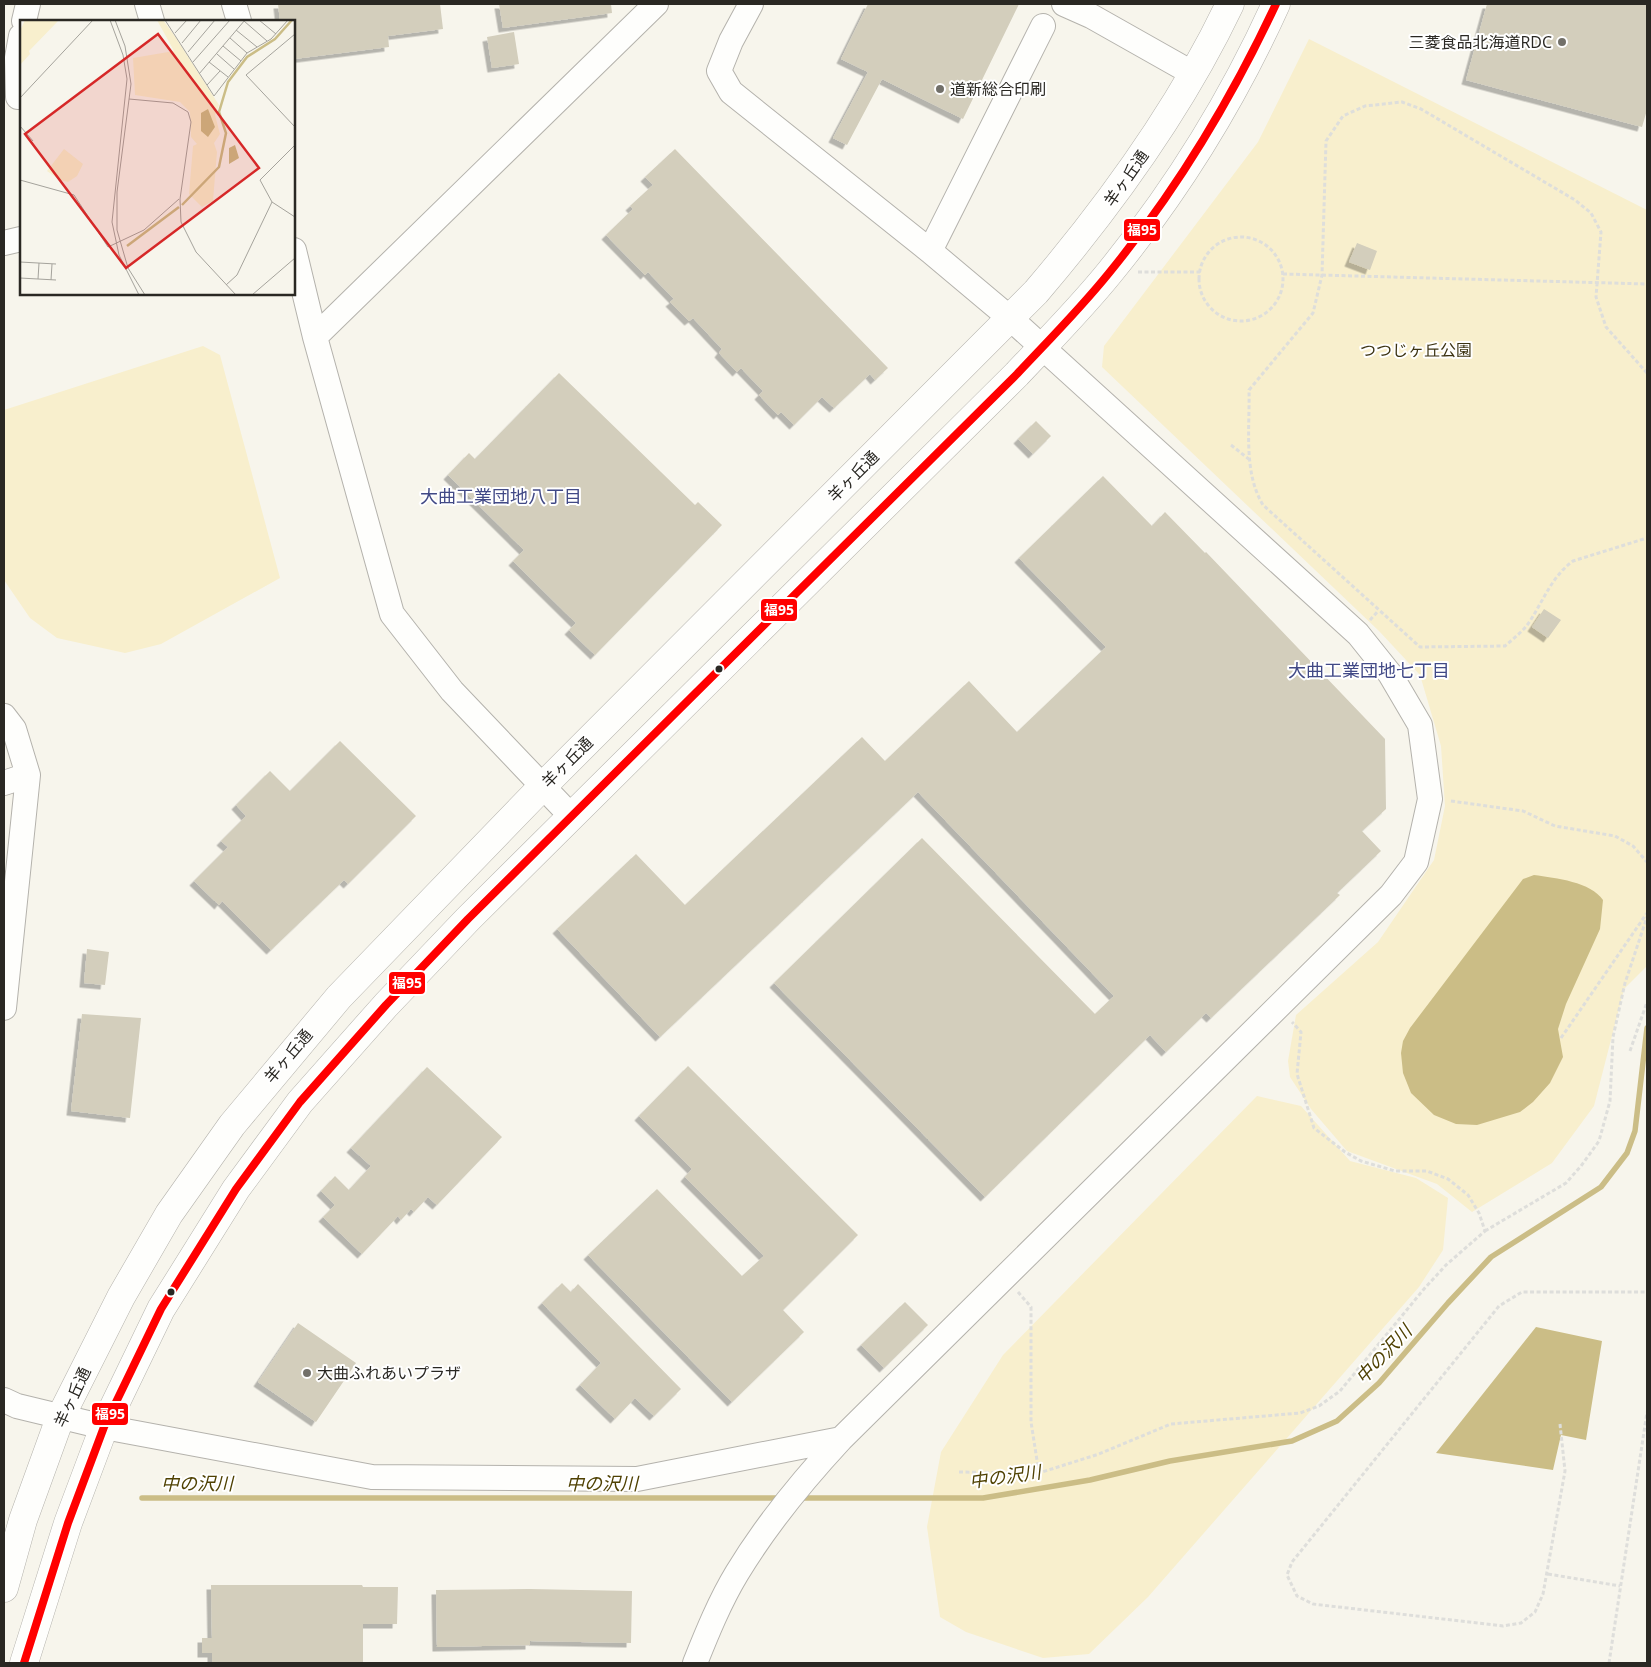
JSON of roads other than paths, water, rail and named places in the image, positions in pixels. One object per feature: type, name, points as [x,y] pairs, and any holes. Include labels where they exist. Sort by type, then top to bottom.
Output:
[{"type":"main road","name":"羊ヶ丘通","points":[[4,1588],[23,1520],[60,1418],[121,1297],[169,1214],[232,1125],[339,997],[543,786],[1011,319],[1083,237],[1136,167],[1192,73],[1230,4]]},
{"type":"main road","points":[[24,1663],[68,1523],[104,1427],[161,1309],[236,1188],[300,1102],[413,977],[1043,347],[1110,272],[1179,178],[1210,130],[1258,45],[1276,4]]},
{"type":"street","points":[[24,20],[28,4]]},
{"type":"street","points":[[148,4],[152,20]]},
{"type":"street","points":[[234,4],[238,20]]},
{"type":"street","points":[[315,337],[656,4]]},
{"type":"street","points":[[695,1663],[711,1623],[736,1573],[810,1473],[841,1439],[1391,895],[1416,862],[1430,799],[1420,725],[1390,674],[1358,634],[1011,319],[930,250],[731,92],[719,71],[731,41],[751,4]]},
{"type":"street","points":[[1064,4],[1093,10],[1192,73]]},
{"type":"street","points":[[930,250],[1043,26]]},
{"type":"street","points":[[18,98],[17,58],[20,42]]},
{"type":"street","points":[[4,243],[20,239]]},
{"type":"street","points":[[295,254],[315,337],[392,614],[452,691],[572,817]]},
{"type":"street","points":[[4,716],[14,729],[28,775],[4,1008]]},
{"type":"street","points":[[4,783],[28,775]]},
{"type":"street","points":[[4,1400],[17,1406],[60,1418],[372,1477],[637,1479],[841,1439]]},
{"type":"waterway","name":"中の沢川","points":[[800,1498],[983,1498],[1090,1480],[1170,1461],[1292,1441],[1337,1421],[1379,1383],[1448,1303],[1491,1257],[1601,1187],[1627,1153],[1635,1131],[1647,1028]]},
{"type":"waterway","name":"中の沢川","points":[[142,1498],[780,1498]]},
{"type":"place","name":"三菱食品北海道RDC","points":[[1562,42]]},
{"type":"place","name":"道新総合印刷","points":[[940,89]]},
{"type":"place","name":"大曲ふれあいプラザ","points":[[307,1373]]},
{"type":"district","name":"大曲工業団地八丁目","points":[[501,496]]},
{"type":"district","name":"大曲工業団地七丁目","points":[[1369,670]]},
{"type":"park label","name":"つつじヶ丘公園","points":[[1416,350]]}]
